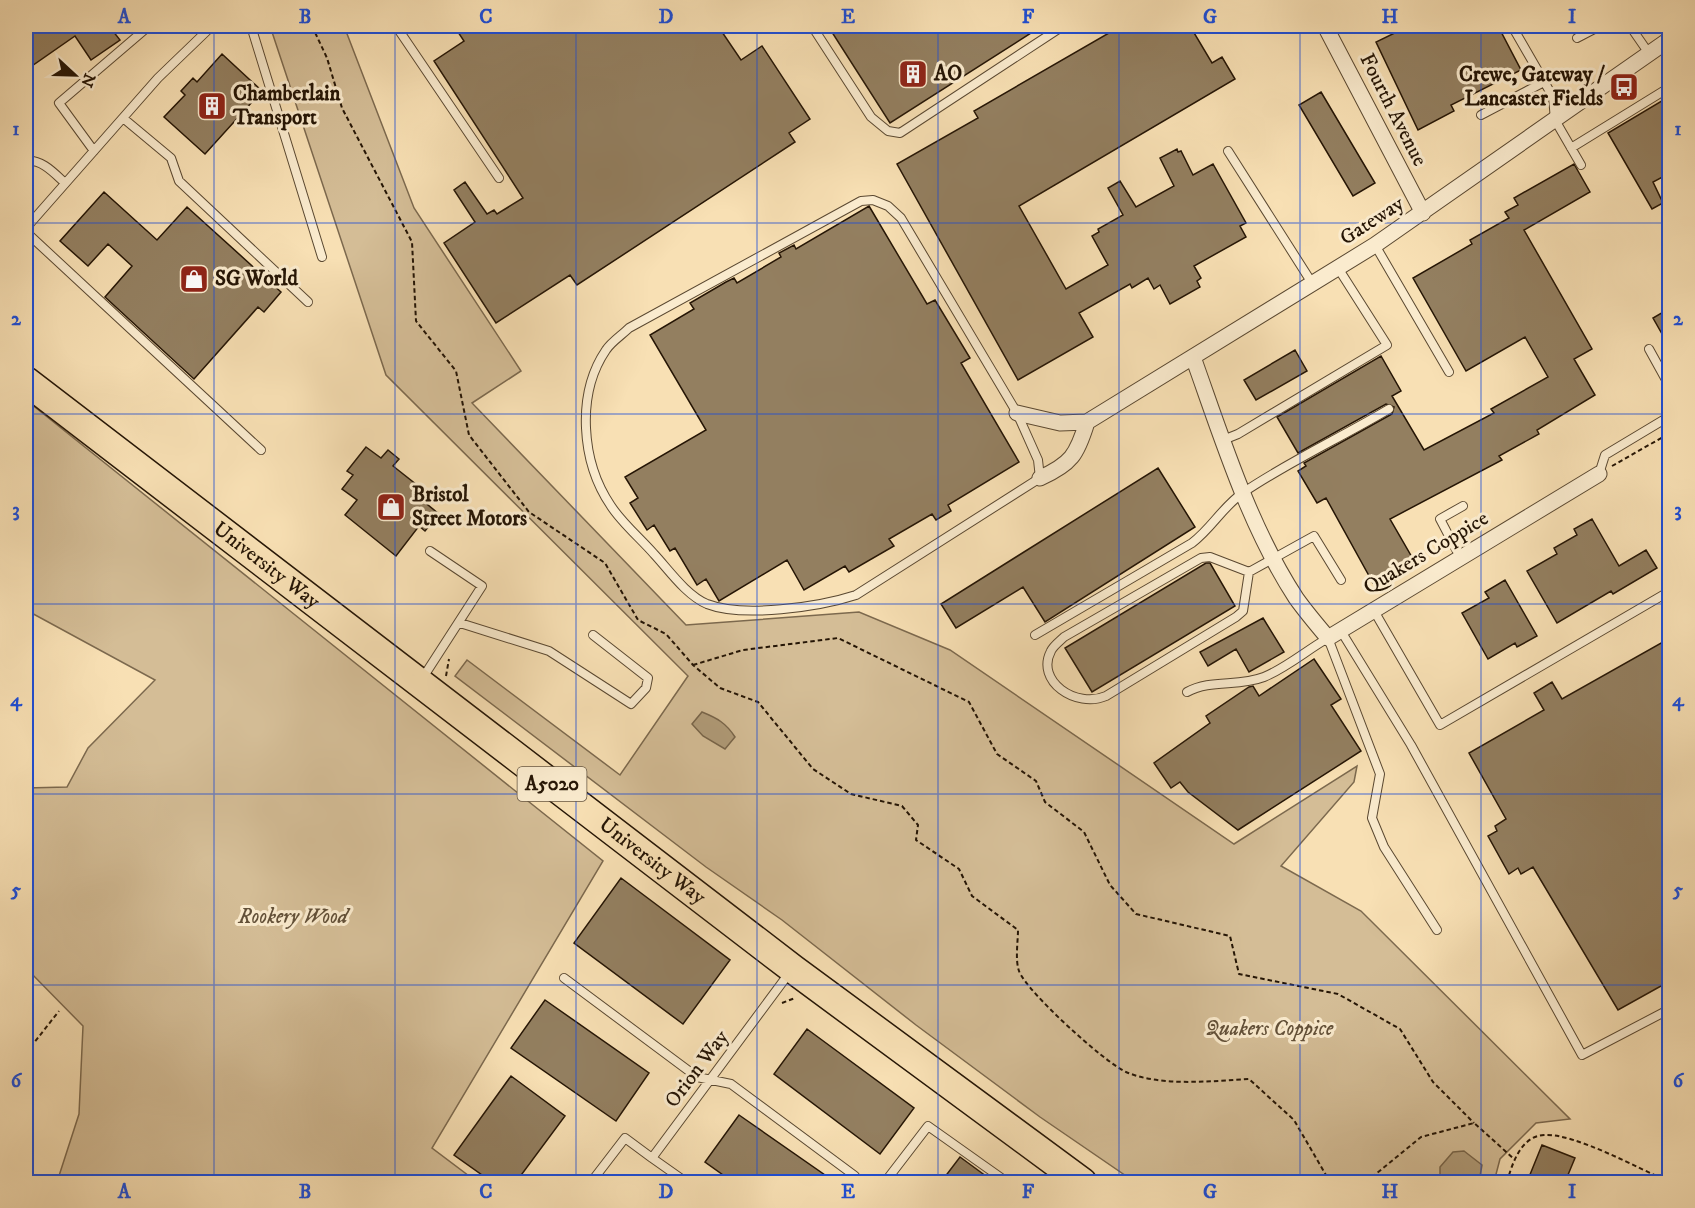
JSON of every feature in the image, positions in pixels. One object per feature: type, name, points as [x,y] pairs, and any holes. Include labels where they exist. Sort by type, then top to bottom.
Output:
[{"type":"highway","name":"University Way","points":[[26,381],[793,969],[1082,1182]]},
{"type":"street","name":"Fourth Avenue","points":[[1326,26],[1423,213]]},
{"type":"street","name":"Gateway","points":[[1087,422],[1375,245],[1555,120],[1648,52],[1670,39]]},
{"type":"street","points":[[1193,357],[1223,440],[1274,559],[1297,599],[1334,634]]},
{"type":"street","points":[[1017,413],[1060,423],[1087,422],[1074,455],[1062,468],[1040,478]]},
{"type":"street","name":"Quakers Coppice","points":[[1334,634],[1599,474]]},
{"type":"lane","points":[[94,151],[60,103],[149,26]]},
{"type":"lane","points":[[212,26],[158,78],[26,230],[261,450]]},
{"type":"lane","points":[[251,26],[322,257]]},
{"type":"lane","points":[[396,26],[498,178]]},
{"type":"lane","points":[[812,26],[871,117],[888,131],[900,133],[1063,26]]},
{"type":"lane","points":[[1512,26],[1553,97],[1555,120],[1581,165]]},
{"type":"lane","points":[[1577,39],[1600,26]]},
{"type":"lane","points":[[1630,26],[1648,52]]},
{"type":"lane","points":[[1481,115],[1544,82]]},
{"type":"lane","points":[[1571,148],[1670,87]]},
{"type":"lane","points":[[123,118],[171,158],[179,181],[308,302]]},
{"type":"lane","points":[[1228,151],[1312,284]]},
{"type":"lane","points":[[26,161],[33,160],[46,166],[65,183]]},
{"type":"lane","points":[[873,200],[888,206],[901,218],[1017,413],[1035,450],[1040,478],[856,595],[833,602],[745,611],[724,609],[704,603],[684,587],[610,506],[596,473],[584,432],[587,396],[606,350],[629,328],[861,201],[873,200]]},
{"type":"lane","points":[[1375,245],[1449,372]]},
{"type":"lane","points":[[1223,440],[1238,434],[1387,345],[1338,268]]},
{"type":"lane","points":[[1649,349],[1670,387]]},
{"type":"lane","points":[[1035,635],[1192,543],[1205,534],[1222,510],[1244,492],[1389,409]]},
{"type":"lane","points":[[1599,474],[1605,455],[1670,416]]},
{"type":"lane","points":[[1460,557],[1440,519],[1463,506]]},
{"type":"lane","points":[[1249,572],[1243,611],[1106,696],[1084,701],[1072,698],[1053,680],[1049,666],[1050,652],[1064,637],[1202,558],[1210,557],[1249,572],[1314,536],[1341,580]]},
{"type":"lane","points":[[419,682],[460,623],[482,586],[430,551]]},
{"type":"lane","points":[[1373,609],[1440,725],[1670,591]]},
{"type":"lane","points":[[460,623],[549,651],[631,704],[646,688],[648,678],[593,635]]},
{"type":"lane","points":[[1187,692],[1201,684],[1246,682],[1264,676],[1334,634]]},
{"type":"lane","points":[[1334,634],[1380,774],[1372,818],[1384,847],[1437,930]]},
{"type":"lane","points":[[1334,634],[1411,745],[1582,1055],[1670,1009]]},
{"type":"lane","name":"Orion Way","points":[[652,1158],[793,969]]},
{"type":"lane","points":[[564,978],[697,1077],[731,1084],[855,1176]]},
{"type":"lane","points":[[885,1182],[928,1126],[1007,1182]]},
{"type":"lane","points":[[592,1181],[625,1138],[686,1182]]},
{"type":"path","points":[[312,26],[327,58],[342,108],[412,242],[416,321],[456,371],[470,435],[529,512],[605,563],[638,620],[666,634],[693,665],[720,688],[758,702],[813,769],[851,794],[902,806],[918,825],[916,840],[959,868],[972,896],[1018,930],[1019,970],[1036,995],[1094,1049],[1125,1072],[1176,1082],[1249,1079],[1294,1120],[1330,1182]]},
{"type":"path","points":[[1599,474],[1670,433]]},
{"type":"path","points":[[693,665],[743,650],[838,638],[969,702],[997,754],[1036,781],[1045,802],[1084,832],[1110,885],[1136,914],[1230,936],[1239,974],[1338,994],[1400,1029],[1433,1082],[1513,1158]]},
{"type":"path","points":[[26,1053],[59,1011]]},
{"type":"path","points":[[1366,1182],[1421,1137],[1474,1123]]},
{"type":"path","points":[[1507,1182],[1513,1158],[1531,1140],[1543,1134],[1570,1138],[1670,1182]]},
{"type":"green space","name":"Quakers Coppice","points":[[270,26],[344,26],[414,208],[521,371],[472,403],[686,625],[859,612],[950,650],[1234,844],[1357,766],[1354,782],[1281,866],[1361,911],[1570,1119],[1536,1123],[1500,1159],[1494,1182],[1135,1182],[1040,1117],[916,1025],[782,920],[706,867],[455,676],[467,660],[620,775],[688,676],[386,375]]},
{"type":"green space","name":"Rookery Wood","points":[[26,400],[603,861],[432,1148],[477,1182],[57,1182],[79,1114],[83,1026],[26,968],[26,788],[67,787],[88,748],[155,680],[26,610]]},
{"type":"shaded area","points":[[702,712],[721,722],[735,737],[725,749],[703,736],[692,724]]},
{"type":"shaded area","points":[[1464,1151],[1482,1165],[1480,1176],[1473,1182],[1440,1181],[1440,1167],[1453,1152]]},
{"type":"building","points":[[26,26],[109,26],[120,40],[91,60],[75,36],[26,70]]},
{"type":"building","points":[[454,26],[718,26],[741,60],[762,46],[810,119],[789,133],[795,142],[577,285],[570,275],[496,323],[444,243],[475,222],[454,190],[465,182],[487,214],[494,210],[497,214],[523,198],[434,61],[464,41]]},
{"type":"building","name":"AO","points":[[828,26],[1042,26],[890,123]]},
{"type":"building","points":[[1121,26],[1190,26],[1212,63],[1222,57],[1235,79],[1019,206],[1066,289],[1108,265],[1092,236],[1099,232],[1098,229],[1123,215],[1108,188],[1120,181],[1136,207],[1174,186],[1160,158],[1177,149],[1178,152],[1181,151],[1193,175],[1213,164],[1246,223],[1240,226],[1246,237],[1194,266],[1201,278],[1197,281],[1200,287],[1170,304],[1160,285],[1154,289],[1148,278],[1132,288],[1130,284],[1079,313],[1093,337],[1018,380],[897,164],[978,118],[974,111]]},
{"type":"building","points":[[1409,26],[1498,26],[1521,70],[1451,105],[1454,111],[1418,130],[1376,42]]},
{"type":"building","name":"Chamberlain Transport","points":[[222,54],[262,91],[205,154],[164,117],[185,95],[181,91],[193,78],[197,82]]},
{"type":"building","points":[[1321,92],[1375,183],[1353,196],[1299,105]]},
{"type":"building","points":[[1670,96],[1670,173],[1653,182],[1663,203],[1652,209],[1608,133]]},
{"type":"building","points":[[1574,164],[1590,192],[1524,230],[1592,349],[1574,359],[1595,395],[1537,430],[1539,434],[1499,456],[1502,460],[1390,519],[1413,559],[1373,583],[1326,498],[1317,503],[1298,471],[1306,466],[1304,463],[1392,414],[1394,407],[1386,404],[1298,453],[1277,417],[1381,356],[1401,391],[1392,396],[1424,450],[1494,413],[1491,409],[1548,377],[1525,337],[1466,371],[1413,278],[1472,244],[1470,240],[1509,218],[1505,212],[1518,205],[1514,198]]},
{"type":"building","name":"SG World","points":[[104,192],[157,240],[187,207],[281,292],[264,312],[258,307],[194,379],[105,297],[132,266],[108,244],[88,266],[60,241]]},
{"type":"building","points":[[869,206],[927,304],[935,300],[970,358],[961,363],[1019,462],[948,505],[951,511],[936,520],[932,514],[889,539],[894,546],[849,572],[845,566],[804,590],[787,560],[719,601],[706,579],[697,585],[675,548],[670,551],[654,525],[647,530],[630,503],[638,498],[625,477],[706,430],[650,335],[694,309],[690,303],[734,278],[737,283],[781,257],[779,253],[794,245],[796,249]]},
{"type":"building","points":[[1670,308],[1670,348],[1653,318]]},
{"type":"building","points":[[1295,350],[1307,371],[1256,400],[1244,380]]},
{"type":"building","name":"Bristol Street Motors","points":[[366,447],[381,458],[388,450],[399,459],[393,466],[427,493],[422,500],[439,514],[425,531],[419,526],[396,556],[345,515],[357,500],[342,489],[353,475],[347,471]]},
{"type":"building","points":[[1158,468],[1195,527],[1045,622],[1023,587],[956,628],[941,604]]},
{"type":"building","points":[[1592,519],[1619,566],[1646,550],[1657,568],[1613,594],[1611,591],[1557,623],[1527,571],[1557,554],[1554,548],[1577,535],[1574,529]]},
{"type":"building","points":[[1206,563],[1210,563],[1235,606],[1092,692],[1065,648]]},
{"type":"building","points":[[1505,580],[1537,636],[1517,647],[1515,643],[1488,659],[1462,613],[1489,598],[1485,592]]},
{"type":"building","points":[[1263,618],[1284,652],[1249,672],[1236,649],[1208,666],[1200,652]]},
{"type":"building","points":[[1670,638],[1670,981],[1618,1010],[1533,867],[1521,874],[1518,868],[1509,874],[1488,836],[1497,831],[1495,826],[1506,819],[1469,753],[1544,710],[1534,693],[1552,682],[1562,699]]},
{"type":"building","points":[[1314,659],[1341,699],[1331,705],[1361,751],[1238,830],[1188,792],[1180,782],[1171,788],[1154,763],[1210,723],[1206,716],[1249,687],[1253,686],[1259,696]]},
{"type":"building","points":[[621,878],[730,960],[683,1024],[574,943]]},
{"type":"building","points":[[545,1000],[649,1073],[616,1121],[511,1048]]},
{"type":"building","points":[[807,1029],[914,1108],[880,1154],[774,1074]]},
{"type":"building","points":[[511,1076],[565,1116],[516,1182],[492,1182],[454,1155]]},
{"type":"building","points":[[739,1115],[835,1182],[733,1182],[705,1162]]},
{"type":"building","points":[[1542,1145],[1575,1158],[1565,1182],[1527,1182]]},
{"type":"building","points":[[960,1157],[994,1182],[941,1182]]},
{"type":"place","name":"AO","points":[[913,74]]},
{"type":"place","name":"Crewe, Gateway / Lancaster Fields","points":[[1624,87]]},
{"type":"place","name":"Chamberlain Transport","points":[[212,106]]},
{"type":"place","name":"SG World","points":[[194,279]]},
{"type":"place","name":"Bristol Street Motors","points":[[391,507]]}]
